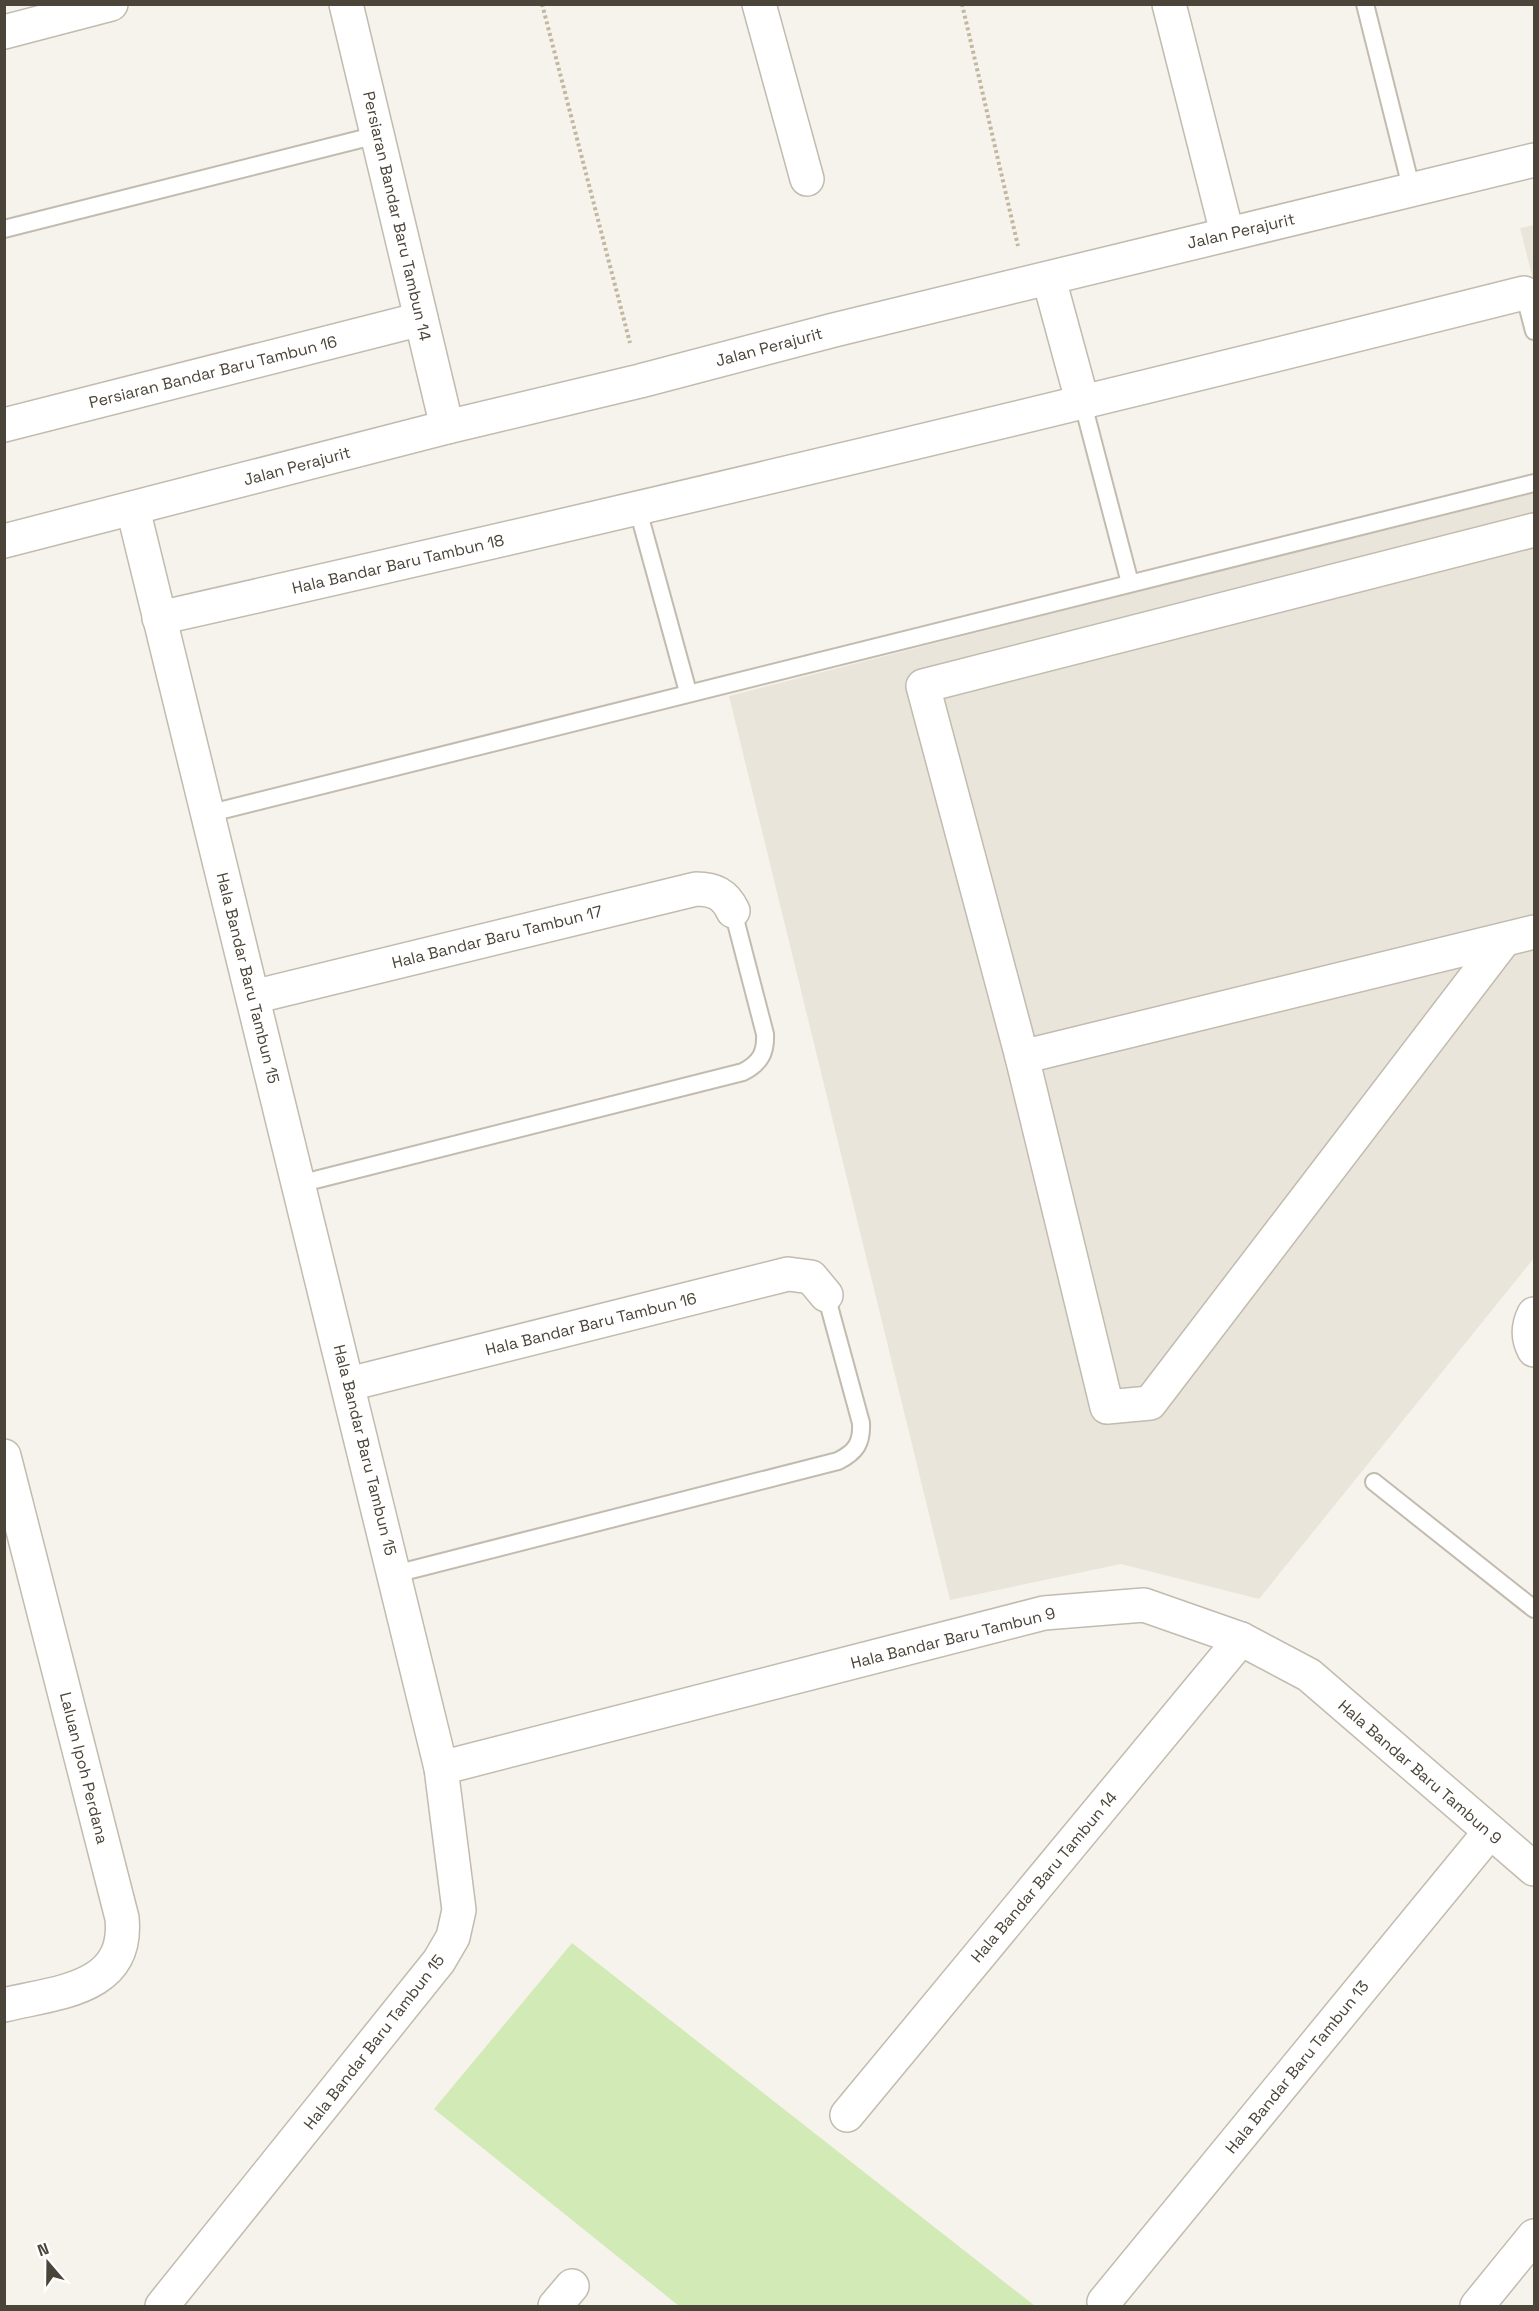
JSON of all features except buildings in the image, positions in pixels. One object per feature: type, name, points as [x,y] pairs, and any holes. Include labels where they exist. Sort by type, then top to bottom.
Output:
[{"type":"street","points":[[4,32],[111,4]]},
{"type":"street","name":"Persiaran Bandar Baru Tambun 14","points":[[346,4],[447,427]]},
{"type":"street","points":[[759,4],[807,179]]},
{"type":"street","points":[[1169,4],[1227,233]]},
{"type":"street","name":"Jalan Perajurit","points":[[4,541],[834,330],[1534,160]]},
{"type":"street","points":[[1038,281],[1083,404]]},
{"type":"street","name":"Hala Bandar Baru Tambun 18","points":[[159,618],[638,510],[1083,404],[1524,293]]},
{"type":"street","name":"Persiaran Bandar Baru Tambun 16","points":[[4,425],[421,319]]},
{"type":"street","name":"Hala Bandar Baru Tambun 15","points":[[133,509],[349,1384],[441,1768],[459,1910],[453,1937],[447,1950],[162,2307]]},
{"type":"street","points":[[1519,936],[1150,1403],[1107,1407],[1022,1057],[923,686],[1534,530]]},
{"type":"street","name":"Hala Bandar Baru Tambun 17","points":[[253,997],[696,889],[718,893],[728,900],[733,911]]},
{"type":"street","points":[[1022,1057],[1519,936]]},
{"type":"street","name":"Hala Bandar Baru Tambun 16","points":[[349,1384],[788,1274],[811,1277],[826,1295]]},
{"type":"street","points":[[1534,1314],[1530,1323],[1529,1335],[1534,1350]]},
{"type":"street","name":"Laluan Ipoh Perdana","points":[[4,1456],[122,1918],[124,1935],[120,1953],[110,1968],[97,1979],[81,1986],[4,2005]]},
{"type":"street","name":"Hala Bandar Baru Tambun 9","points":[[441,1768],[1044,1613],[1144,1605],[1241,1640],[1309,1675],[1489,1833],[1534,1869]]},
{"type":"street","name":"Hala Bandar Baru Tambun 14","points":[[847,2115],[1241,1640]]},
{"type":"street","name":"Hala Bandar Baru Tambun 13","points":[[1104,2302],[1489,1833]]},
{"type":"street","points":[[1477,2307],[1534,2236]]},
{"type":"lane","points":[[1365,4],[1412,191]]},
{"type":"lane","points":[[4,229],[378,135]]},
{"type":"lane","points":[[1524,293],[1534,331]]},
{"type":"lane","points":[[1083,404],[1130,583]]},
{"type":"lane","points":[[207,814],[688,692],[1534,483]]},
{"type":"lane","points":[[638,510],[688,692]]},
{"type":"lane","points":[[299,1184],[743,1072],[753,1066],[762,1058],[765,1034],[733,911]]},
{"type":"lane","points":[[395,1574],[838,1461],[849,1456],[858,1447],[862,1435],[861,1423],[826,1295]]},
{"type":"lane","points":[[1374,1482],[1534,1609]]},
{"type":"path","points":[[542,4],[640,381]]},
{"type":"path","points":[[962,4],[1038,281]]},
{"type":"shaded area","points":[[1534,225],[1534,283],[1520,228]]},
{"type":"shaded area","points":[[1534,490],[1534,1258],[1259,1599],[1121,1564],[950,1600],[729,696]]},
{"type":"green space","points":[[572,1943],[1035,2306],[679,2306],[434,2109]]}]
